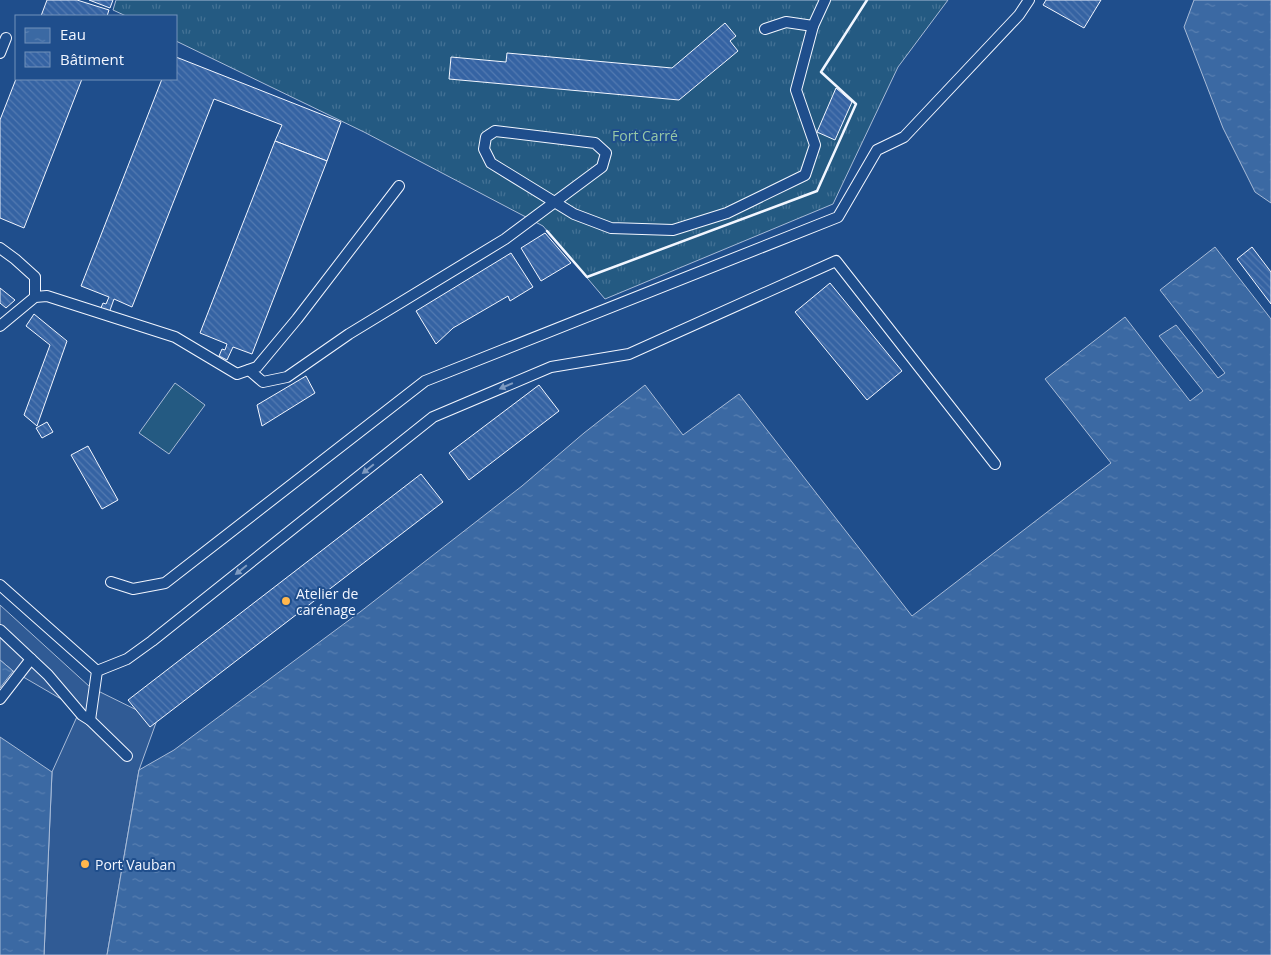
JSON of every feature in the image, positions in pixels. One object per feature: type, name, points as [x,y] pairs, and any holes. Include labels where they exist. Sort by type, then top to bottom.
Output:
[{"type":"lane","points":[[249,370],[263,382],[286,377],[349,334],[505,239],[555,203],[602,167],[606,153],[595,143],[494,131],[486,137],[484,149],[491,163],[555,203],[574,214],[611,228],[672,230],[727,212],[804,175],[814,145],[796,90],[813,26],[825,0]]},
{"type":"lane","points":[[111,582],[133,589],[165,583],[424,381],[838,217],[877,150],[904,137],[1019,15],[1029,0]]},
{"type":"lane","points":[[765,28],[786,22],[813,26]]},
{"type":"lane","points":[[0,53],[6,38]]},
{"type":"lane","points":[[0,326],[35,297],[47,296],[175,338],[237,374],[249,370],[256,367],[296,319],[399,186]]},
{"type":"lane","points":[[0,248],[35,277],[35,297]]},
{"type":"lane","points":[[97,671],[127,659],[152,641],[433,417],[551,367],[629,354],[836,261],[995,464]]},
{"type":"lane","points":[[0,585],[97,671]]},
{"type":"lane","points":[[0,630],[48,675],[86,717],[127,756]]},
{"type":"lane","points":[[0,699],[31,659]]},
{"type":"lane","points":[[86,717],[97,671]]},
{"type":"green space","name":"Fort Carré","points":[[116,0],[948,0],[898,67],[833,204],[605,299],[543,226],[364,132],[178,42],[178,15],[124,15],[113,10]]},
{"type":"green space","points":[[175,383],[205,405],[169,454],[139,433]]},
{"type":"shaded area","name":"Port Vauban","points":[[0,605],[90,687],[157,720],[139,770],[107,955],[44,955],[52,772],[80,710],[13,671],[0,660]]},
{"type":"water","points":[[1194,0],[1271,0],[1271,203],[1255,192],[1223,128],[1184,27]]},
{"type":"water","name":"Port Vauban","points":[[1215,247],[1271,319],[1271,955],[107,955],[139,770],[174,750],[360,612],[522,486],[584,433],[645,385],[683,435],[739,394],[912,616],[1111,463],[1045,379],[1125,317],[1190,401],[1203,391],[1159,336],[1176,325],[1218,378],[1225,373],[1160,290]]},
{"type":"water","points":[[0,660],[13,671],[0,688]]},
{"type":"water","points":[[0,737],[52,772],[44,955],[0,955]]},
{"type":"building","points":[[47,0],[77,0],[109,10],[107,15],[41,15]]},
{"type":"building","points":[[89,0],[113,0],[110,8]]},
{"type":"building","points":[[1046,0],[1101,0],[1084,28],[1043,5]]},
{"type":"building","points":[[725,23],[736,36],[730,41],[738,51],[679,100],[449,79],[451,57],[506,62],[507,53],[672,68]]},
{"type":"building","points":[[178,58],[341,122],[327,161],[275,141],[282,125],[214,99],[132,307],[114,299],[109,313],[100,310],[103,303],[106,304],[109,297],[81,286],[162,80],[178,80]]},
{"type":"building","points":[[16,80],[82,80],[24,228],[0,218],[0,120]]},
{"type":"building","points":[[836,88],[852,102],[835,140],[817,132]]},
{"type":"building","points":[[275,141],[327,161],[252,354],[233,347],[227,360],[219,356],[222,349],[225,350],[227,344],[200,333]]},
{"type":"building","points":[[545,233],[571,263],[541,281],[521,248]]},
{"type":"building","points":[[1252,247],[1271,272],[1271,304],[1237,259]]},
{"type":"building","points":[[511,253],[533,287],[510,301],[508,296],[453,328],[436,344],[416,311]]},
{"type":"building","points":[[830,283],[902,371],[867,400],[795,312]]},
{"type":"building","points":[[0,288],[15,300],[6,308],[0,303]]},
{"type":"building","points":[[34,314],[67,341],[37,426],[24,415],[50,345],[26,326]]},
{"type":"building","points":[[306,376],[315,393],[262,426],[257,405]]},
{"type":"building","points":[[539,385],[559,411],[469,480],[449,453]]},
{"type":"building","points":[[47,422],[53,432],[42,438],[36,428]]},
{"type":"building","points":[[88,446],[118,500],[102,509],[71,455]]},
{"type":"building","name":"Atelier de carénage","points":[[421,474],[443,502],[150,727],[128,700]]},
{"type":"wall","points":[[547,231],[587,277],[817,191],[856,104],[821,72],[867,0]]},
{"type":"place","name":"Atelier de carénage","points":[[286,601]]},
{"type":"place","name":"Port Vauban","points":[[85,864]]}]
